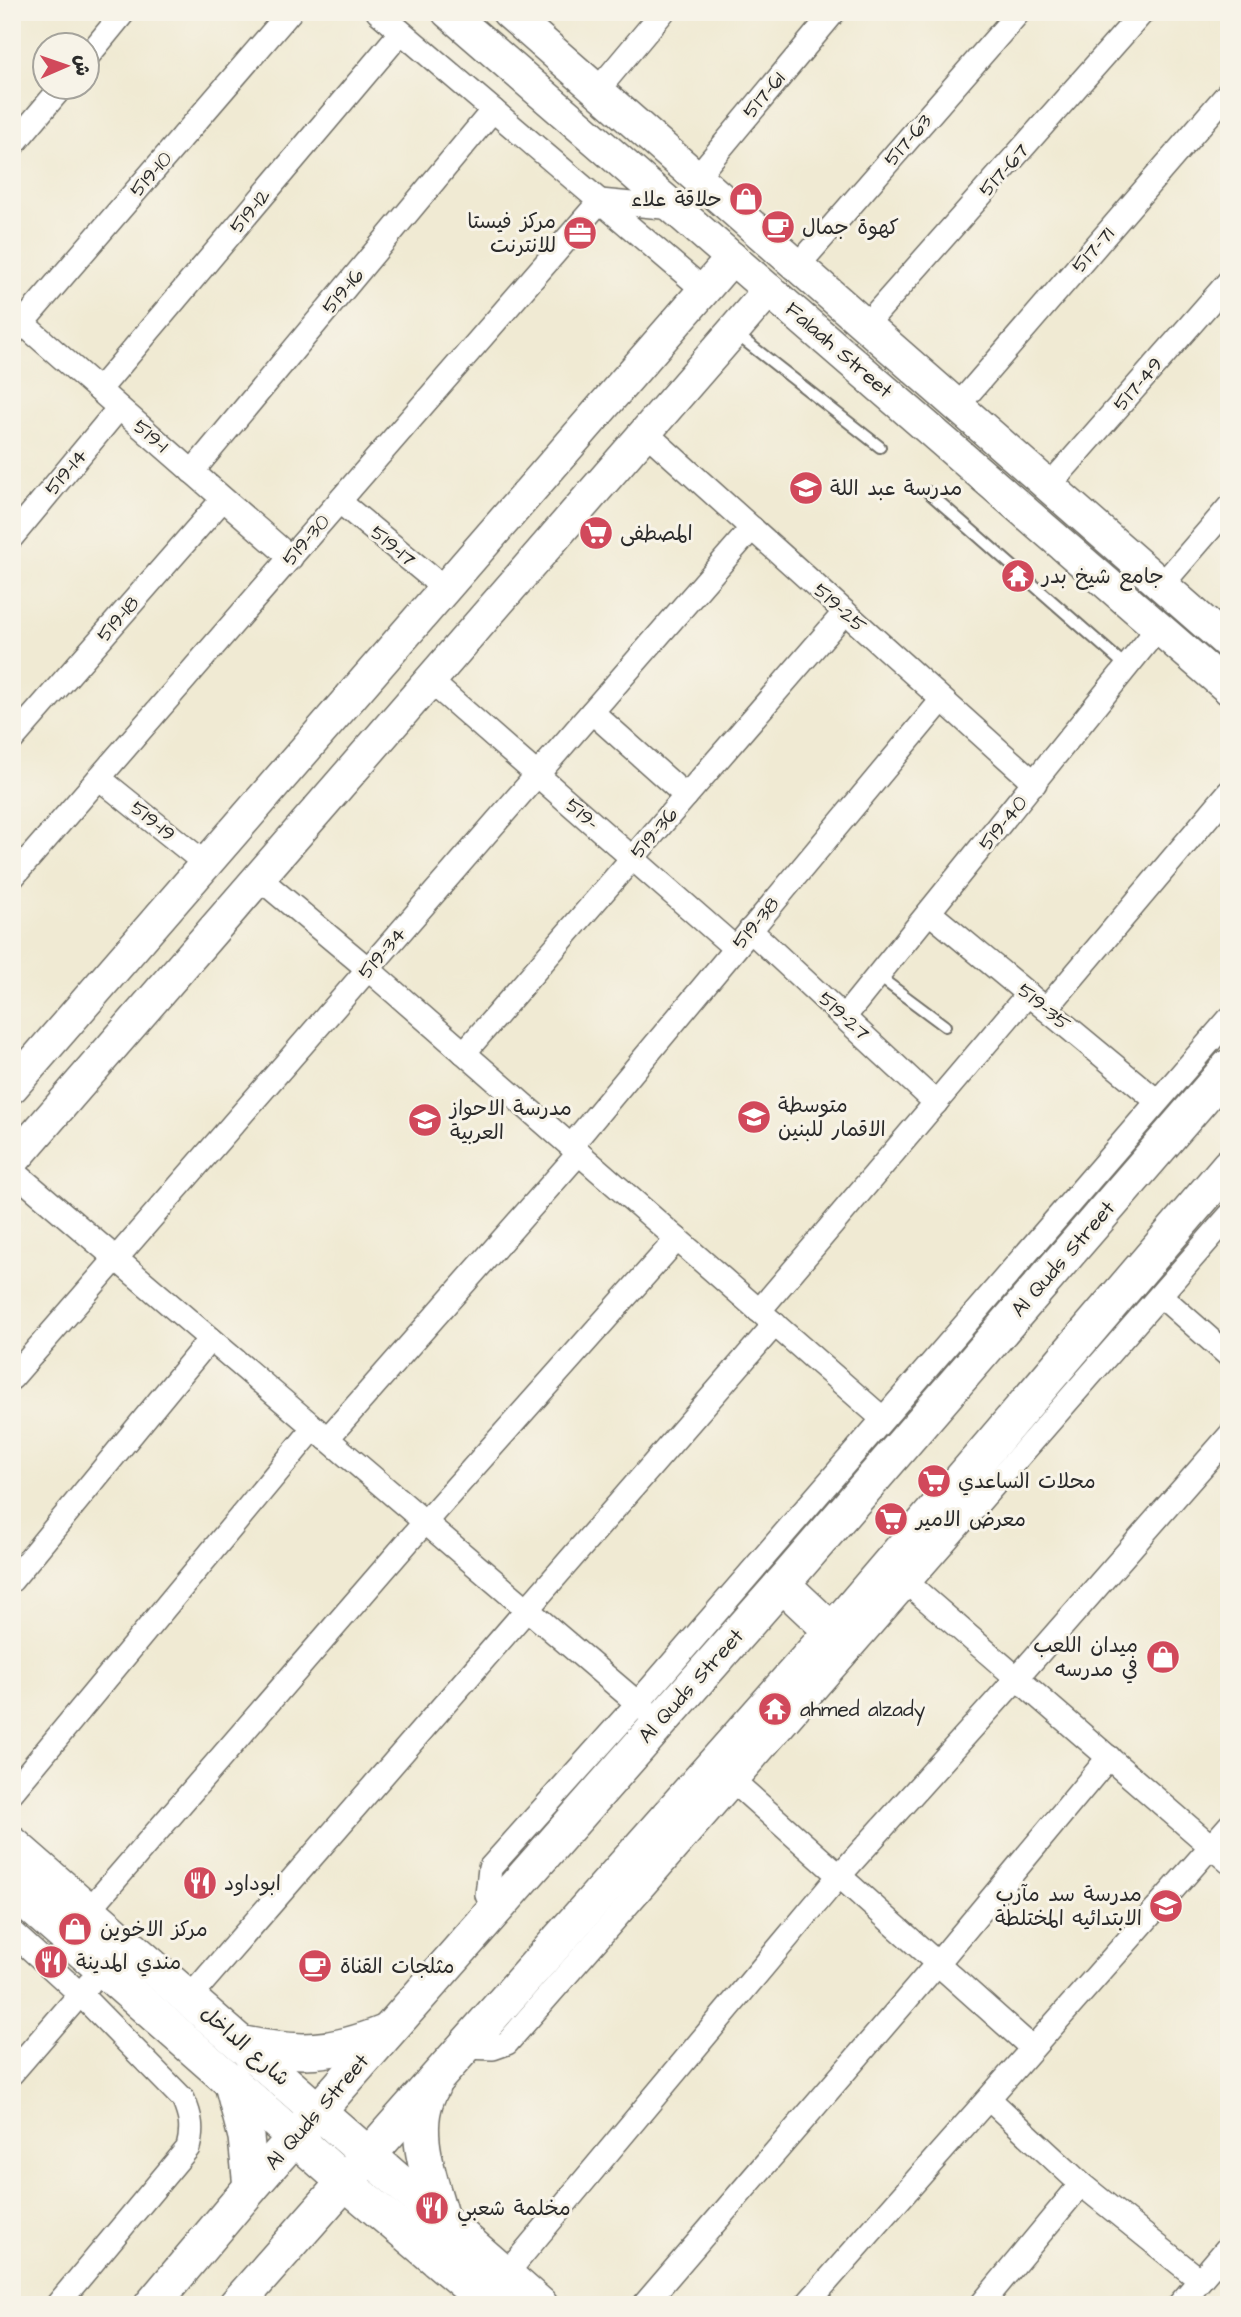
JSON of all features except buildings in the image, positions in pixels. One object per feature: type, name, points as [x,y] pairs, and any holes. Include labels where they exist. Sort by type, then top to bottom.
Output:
[{"type":"main road","name":"Al Quds Street","points":[[152,2305],[251,2187],[494,1910],[648,1713],[782,1584],[1229,1068]]},
{"type":"main road","points":[[236,2305],[452,2060],[724,1773],[832,1631],[898,1574],[1229,1166]]},
{"type":"main road","points":[[782,1584],[832,1631]]},
{"type":"main road","name":"شارع الداخل","points":[[12,1844],[439,2216],[499,2289]]},
{"type":"main road","name":"شارع الداخل","points":[[13,1893],[345,2182],[499,2289],[540,2305]]},
{"type":"main road","points":[[243,2044],[279,2051],[317,2053],[349,2047],[387,2032]]},
{"type":"main road","points":[[439,2216],[424,2159],[421,2123],[424,2101],[452,2060]]},
{"type":"main road","points":[[230,2080],[246,2137],[251,2187]]},
{"type":"street","points":[[102,39],[124,12]]},
{"type":"street","name":"519-10","points":[[16,324],[290,12]]},
{"type":"street","points":[[379,12],[704,290]]},
{"type":"street","name":"Falaah Street","points":[[448,12],[1229,689]]},
{"type":"street","name":"Falaah Street","points":[[508,12],[796,268],[1160,587],[1229,644]]},
{"type":"street","points":[[596,92],[663,12]]},
{"type":"street","name":"517-61","points":[[695,178],[834,12]]},
{"type":"street","name":"517-63","points":[[796,268],[1019,12]]},
{"type":"street","name":"517-67","points":[[864,327],[1143,12]]},
{"type":"street","name":"519-12","points":[[99,390],[401,32]]},
{"type":"street","name":"517-71","points":[[956,408],[1229,92]]},
{"type":"street","points":[[12,146],[49,102]]},
{"type":"street","name":"519-16","points":[[192,472],[494,110]]},
{"type":"street","points":[[600,201],[673,208]]},
{"type":"street","name":"519-30","points":[[12,878],[600,201]]},
{"type":"street","points":[[12,1087],[732,258]]},
{"type":"street","name":"517-49","points":[[1047,488],[1229,281]]},
{"type":"street","points":[[12,1162],[769,290]]},
{"type":"street","name":"519-1","points":[[16,324],[99,390],[291,558]]},
{"type":"street","name":"519-14","points":[[12,537],[119,408]]},
{"type":"street","name":"519-25","points":[[645,432],[1035,783]]},
{"type":"street","name":"519-18","points":[[12,740],[223,499]]},
{"type":"street","name":"519-17","points":[[340,502],[445,589]]},
{"type":"street","points":[[1160,587],[1229,507]]},
{"type":"street","name":"519-34","points":[[12,1378],[752,528]]},
{"type":"street","name":"519-36","points":[[464,1053],[845,612]]},
{"type":"street","name":"519-40","points":[[845,1016],[1159,627]]},
{"type":"street","name":"519-","points":[[429,680],[736,948]]},
{"type":"street","name":"519-38","points":[[12,1792],[321,1433],[575,1149],[750,930],[942,700]]},
{"type":"street","points":[[592,712],[686,796]]},
{"type":"street","name":"519-19","points":[[100,778],[207,865]]},
{"type":"street","points":[[190,1997],[529,1611],[936,1103],[1037,1001],[1229,792]]},
{"type":"street","points":[[258,878],[368,969],[882,1418]]},
{"type":"street","points":[[174,902],[210,934]]},
{"type":"street","name":"519-35","points":[[930,913],[1157,1101]]},
{"type":"street","name":"519-27","points":[[750,930],[936,1103]]},
{"type":"street","points":[[12,1170],[648,1713],[882,1418],[1229,1019]]},
{"type":"street","points":[[1031,2047],[724,1773],[898,1574],[1161,1296],[1229,1216]]},
{"type":"street","points":[[89,1910],[425,1522],[677,1239]]},
{"type":"street","points":[[1161,1296],[1229,1356]]},
{"type":"street","points":[[12,1580],[210,1339]]},
{"type":"street","points":[[499,2289],[839,1876],[1229,1436]]},
{"type":"street","points":[[898,1574],[1229,1862]]},
{"type":"street","points":[[644,2305],[937,1964],[1109,1757]]},
{"type":"street","points":[[806,2305],[989,2099],[1031,2047],[1229,1826]]},
{"type":"street","points":[[12,1931],[80,1994],[183,2099],[191,2116],[192,2133],[188,2148],[57,2305]]},
{"type":"street","points":[[12,2073],[102,1968]]},
{"type":"street","points":[[989,2099],[1081,2184],[1200,2280]]},
{"type":"street","points":[[981,2305],[1081,2184]]},
{"type":"street","points":[[1179,2305],[1229,2246]]},
{"type":"lane","points":[[733,331],[880,447]]},
{"type":"lane","points":[[928,492],[1127,667]]},
{"type":"lane","points":[[878,976],[945,1026]]},
{"type":"place","name":"حلاقة علاء","points":[[746,199]]},
{"type":"place","name":"كهوة جمال","points":[[778,227]]},
{"type":"place","name":"مركز فيستا للانترنت","points":[[580,233]]},
{"type":"place","name":"مدرسة عبد اللة","points":[[806,488]]},
{"type":"place","name":"المصطفى","points":[[596,533]]},
{"type":"place","name":"جامع شيخ بدر","points":[[1018,576]]},
{"type":"place","name":"متوسطة الاقمار للبنين","points":[[754,1117]]},
{"type":"place","name":"مدرسة الاحواز العربية","points":[[425,1120]]},
{"type":"place","name":"محلات الساعدي","points":[[934,1481]]},
{"type":"place","name":"معرض الامير","points":[[891,1519]]},
{"type":"place","name":"ميدان اللعب في مدرسه","points":[[1163,1657]]},
{"type":"place","name":"ahmed alzady","points":[[775,1709]]},
{"type":"place","name":"ابوداود","points":[[200,1883]]},
{"type":"place","name":"مدرسة سد مآرب الابتدائيه المختلطة","points":[[1166,1906]]},
{"type":"place","name":"مركز الاخوين","points":[[75,1929]]},
{"type":"place","name":"مندي المدينة","points":[[51,1962]]},
{"type":"place","name":"مثلجات القناة","points":[[315,1966]]},
{"type":"place","name":"مخلمة شعبي","points":[[432,2208]]}]
